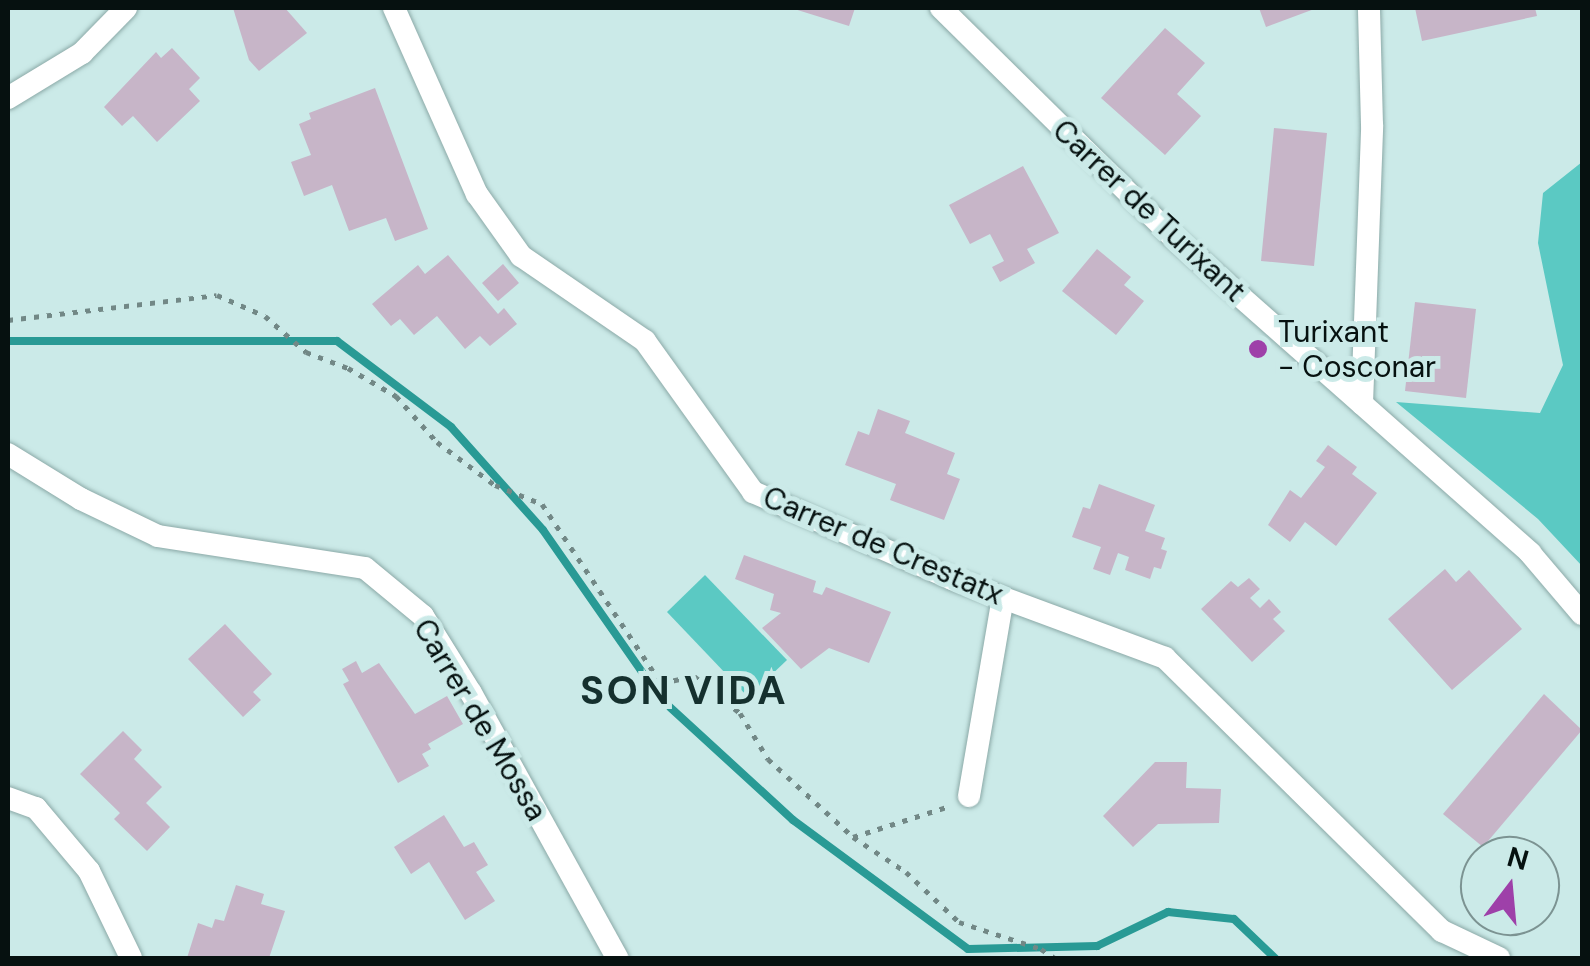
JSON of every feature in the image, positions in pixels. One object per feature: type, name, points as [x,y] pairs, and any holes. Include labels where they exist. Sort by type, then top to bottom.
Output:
[{"type":"street","points":[[8,98],[82,53],[126,8]]},
{"type":"street","name":"Carrer de Crestatx","points":[[394,8],[476,194],[521,256],[645,342],[753,492],[1003,598],[1164,658],[1442,930],[1500,958]]},
{"type":"street","name":"Carrer de Turixant","points":[[941,8],[1171,235],[1530,553],[1582,614]]},
{"type":"street","points":[[1362,404],[1372,124],[1369,8]]},
{"type":"street","name":"Carrer de Mossa","points":[[8,454],[81,499],[158,536],[365,568],[424,616],[471,693],[616,958]]},
{"type":"street","points":[[969,796],[1003,598]]},
{"type":"street","points":[[8,798],[36,808],[90,872],[131,958]]},
{"type":"path","points":[[8,320],[217,295],[280,327],[306,352],[348,368],[396,396],[437,442],[495,485],[542,504],[661,683],[694,676],[740,713],[768,759],[853,837],[906,872],[959,922],[1041,949],[1055,958]]},
{"type":"path","points":[[853,837],[941,811]]},
{"type":"shaded area","points":[[1582,162],[1582,566],[1538,519],[1396,402],[1540,413],[1563,365],[1538,243],[1543,193]]},
{"type":"shaded area","points":[[705,575],[787,660],[748,697],[667,612]]},
{"type":"building","points":[[233,8],[285,8],[307,33],[259,71],[249,60]]},
{"type":"building","points":[[791,8],[855,8],[849,26]]},
{"type":"building","points":[[1259,8],[1317,8],[1266,27]]},
{"type":"building","points":[[1415,8],[1535,8],[1537,16],[1422,41]]},
{"type":"building","points":[[1165,28],[1205,63],[1177,94],[1201,116],[1165,155],[1101,98]]},
{"type":"building","points":[[172,48],[200,78],[189,89],[200,101],[157,142],[133,116],[122,126],[104,107],[156,52],[161,58]]},
{"type":"building","points":[[375,88],[428,229],[395,241],[386,218],[349,231],[332,185],[304,196],[291,162],[311,155],[299,124],[311,119],[309,113]]},
{"type":"building","points":[[1274,128],[1327,133],[1314,266],[1261,261]]},
{"type":"building","points":[[1023,166],[1059,233],[1027,249],[1035,263],[1000,282],[992,267],[1004,261],[990,234],[970,244],[949,205]]},
{"type":"building","points":[[1097,249],[1131,277],[1124,285],[1144,301],[1116,335],[1062,291]]},
{"type":"building","points":[[448,255],[498,314],[504,308],[517,324],[490,346],[480,336],[465,349],[437,316],[414,335],[400,319],[391,326],[372,304],[418,265],[425,274]]},
{"type":"building","points":[[503,264],[519,283],[498,301],[482,283]]},
{"type":"building","points":[[1415,302],[1476,309],[1466,398],[1405,391]]},
{"type":"building","points":[[878,409],[910,421],[905,433],[955,453],[947,474],[960,479],[944,520],[890,500],[896,484],[845,465],[858,431],[869,435]]},
{"type":"building","points":[[1328,445],[1357,467],[1352,474],[1377,493],[1336,546],[1305,522],[1290,542],[1268,525],[1290,490],[1301,498],[1325,467],[1316,461]]},
{"type":"building","points":[[1099,484],[1155,505],[1145,531],[1165,538],[1161,549],[1167,551],[1161,569],[1154,567],[1150,579],[1125,570],[1129,557],[1118,553],[1110,575],[1093,569],[1101,547],[1072,537],[1083,507],[1090,509]]},
{"type":"building","points":[[744,555],[816,581],[813,592],[822,595],[826,587],[891,612],[869,663],[829,648],[801,669],[762,628],[781,613],[770,610],[774,594],[735,579]]},
{"type":"building","points":[[1445,569],[1456,582],[1469,570],[1522,629],[1452,690],[1388,619]]},
{"type":"building","points":[[1249,578],[1260,589],[1250,598],[1260,608],[1269,599],[1281,612],[1273,619],[1285,631],[1252,662],[1201,609],[1231,581],[1238,587]]},
{"type":"building","points":[[225,624],[272,674],[253,692],[261,700],[243,717],[188,659]]},
{"type":"building","points":[[356,661],[362,673],[379,663],[415,714],[447,696],[463,724],[428,744],[431,749],[422,754],[429,766],[398,783],[343,684],[349,681],[342,669]]},
{"type":"building","points":[[1544,694],[1582,730],[1492,836],[1470,836],[1443,814]]},
{"type":"building","points":[[123,731],[142,750],[134,759],[162,787],[146,803],[170,827],[147,851],[114,819],[120,813],[80,774]]},
{"type":"building","points":[[1155,762],[1187,762],[1186,788],[1221,789],[1219,823],[1158,824],[1133,847],[1103,816]]},
{"type":"building","points":[[444,815],[464,847],[474,842],[488,865],[476,872],[495,901],[465,920],[429,862],[411,874],[394,847]]},
{"type":"building","points":[[236,885],[264,894],[261,904],[285,911],[269,958],[187,958],[198,923],[212,928],[215,919],[224,921]]},
{"type":"waterway","points":[[8,341],[337,341],[451,427],[543,530],[661,699],[793,820],[968,949],[1097,946],[1168,912],[1234,919],[1275,958]]},
{"type":"place","name":"Turixant - Cosconar","points":[[1258,349]]},
{"type":"district","name":"SON VIDA","points":[[684,690]]}]
